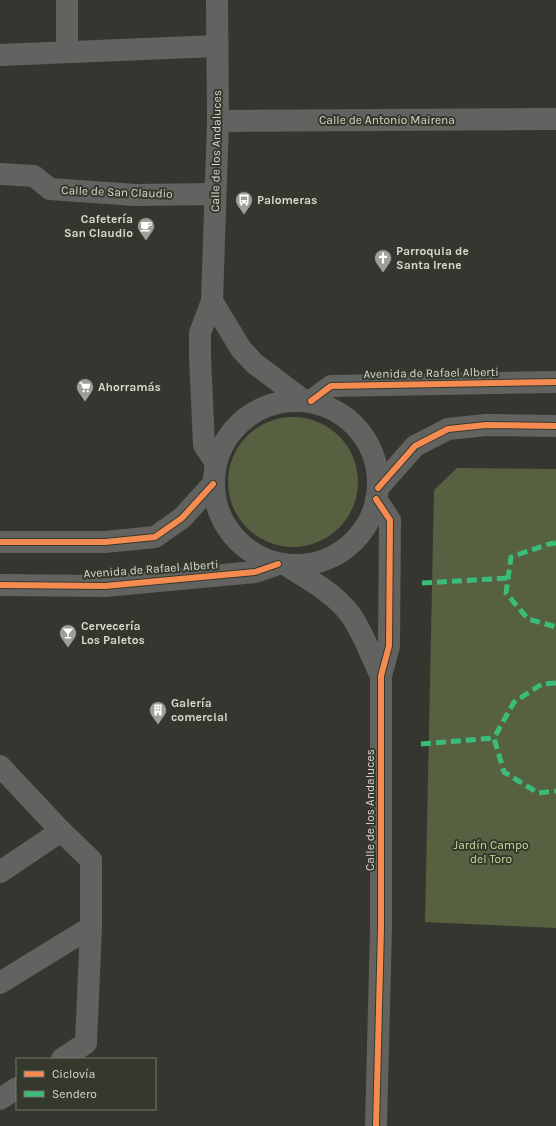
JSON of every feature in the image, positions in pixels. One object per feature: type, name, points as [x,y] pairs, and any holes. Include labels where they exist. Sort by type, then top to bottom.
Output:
[{"type":"street","points":[[67,0],[67,52]]},
{"type":"street","name":"Calle de los Andaluces","points":[[216,463],[204,445],[200,333],[212,301],[218,121],[216,46],[217,0]]},
{"type":"street","points":[[0,55],[216,46]]},
{"type":"street","name":"Calle de Antonio Mairena","points":[[218,121],[556,119]]},
{"type":"street","name":"Calle de San Claudio","points":[[0,174],[34,176],[50,189],[135,195],[215,194]]},
{"type":"street","points":[[212,301],[241,349],[254,363],[307,401]]},
{"type":"street","name":"Avenida de Rafael Alberti","points":[[307,401],[331,386],[556,382]]},
{"type":"street","points":[[288,400],[307,401],[333,409],[350,420],[366,439],[375,460],[377,494],[370,518],[362,531],[341,552],[326,560],[307,564],[282,564],[258,556],[240,544],[224,524],[216,504],[213,484],[216,463],[226,439],[239,422],[256,410],[273,403],[288,400]]},
{"type":"street","points":[[377,494],[415,446],[448,429],[486,425],[556,426]]},
{"type":"street","points":[[0,542],[105,542],[155,537],[182,518],[213,484]]},
{"type":"street","name":"Calle de los Andaluces","points":[[376,1126],[381,928],[381,676],[389,646],[390,520],[377,494]]},
{"type":"street","name":"Calle de los Andaluces","points":[[282,564],[324,590],[340,603],[350,615],[381,676]]},
{"type":"street","name":"Avenida de Rafael Alberti","points":[[0,585],[105,586],[255,572],[282,564]]},
{"type":"street","points":[[0,767],[61,832],[92,860],[86,1044],[64,1058]]},
{"type":"street","points":[[0,872],[61,832]]},
{"type":"street","points":[[0,983],[91,927]]},
{"type":"street","points":[[0,1099],[16,1089]]},
{"type":"green space","points":[[299,417],[324,424],[339,436],[351,451],[357,469],[357,495],[351,513],[339,528],[324,540],[306,546],[287,547],[262,540],[247,528],[235,513],[229,495],[228,476],[235,451],[247,436],[262,424],[280,418]]},
{"type":"green space","name":"Jardín Campo del Toro","points":[[457,468],[556,469],[556,928],[425,922],[434,490]]},
{"type":"marked path","points":[[556,543],[511,557],[506,593],[528,619],[556,627]]},
{"type":"marked path","points":[[422,583],[508,578]]},
{"type":"marked path","points":[[556,683],[542,684],[514,702],[494,738],[504,772],[538,793],[556,791]]},
{"type":"marked path","points":[[421,744],[494,738]]},
{"type":"cycle path","points":[[311,401],[331,386],[556,382]]},
{"type":"cycle path","points":[[378,488],[415,446],[448,429],[486,425],[556,426]]},
{"type":"cycle path","points":[[0,542],[105,542],[155,537],[182,518],[213,484]]},
{"type":"cycle path","points":[[376,499],[390,520],[389,646],[381,676],[381,928],[376,1126]]},
{"type":"cycle path","points":[[0,585],[105,586],[255,572],[278,564]]},
{"type":"place","name":"Palomeras","points":[[244,215]]},
{"type":"place","name":"Cafetería San Claudio","points":[[146,241]]},
{"type":"place","name":"Parroquia de Santa Irene","points":[[383,273]]},
{"type":"place","name":"Ahorramás","points":[[85,402]]},
{"type":"place","name":"Cervecería Los Paletos","points":[[68,648]]},
{"type":"place","name":"Galería comercial","points":[[158,725]]}]
